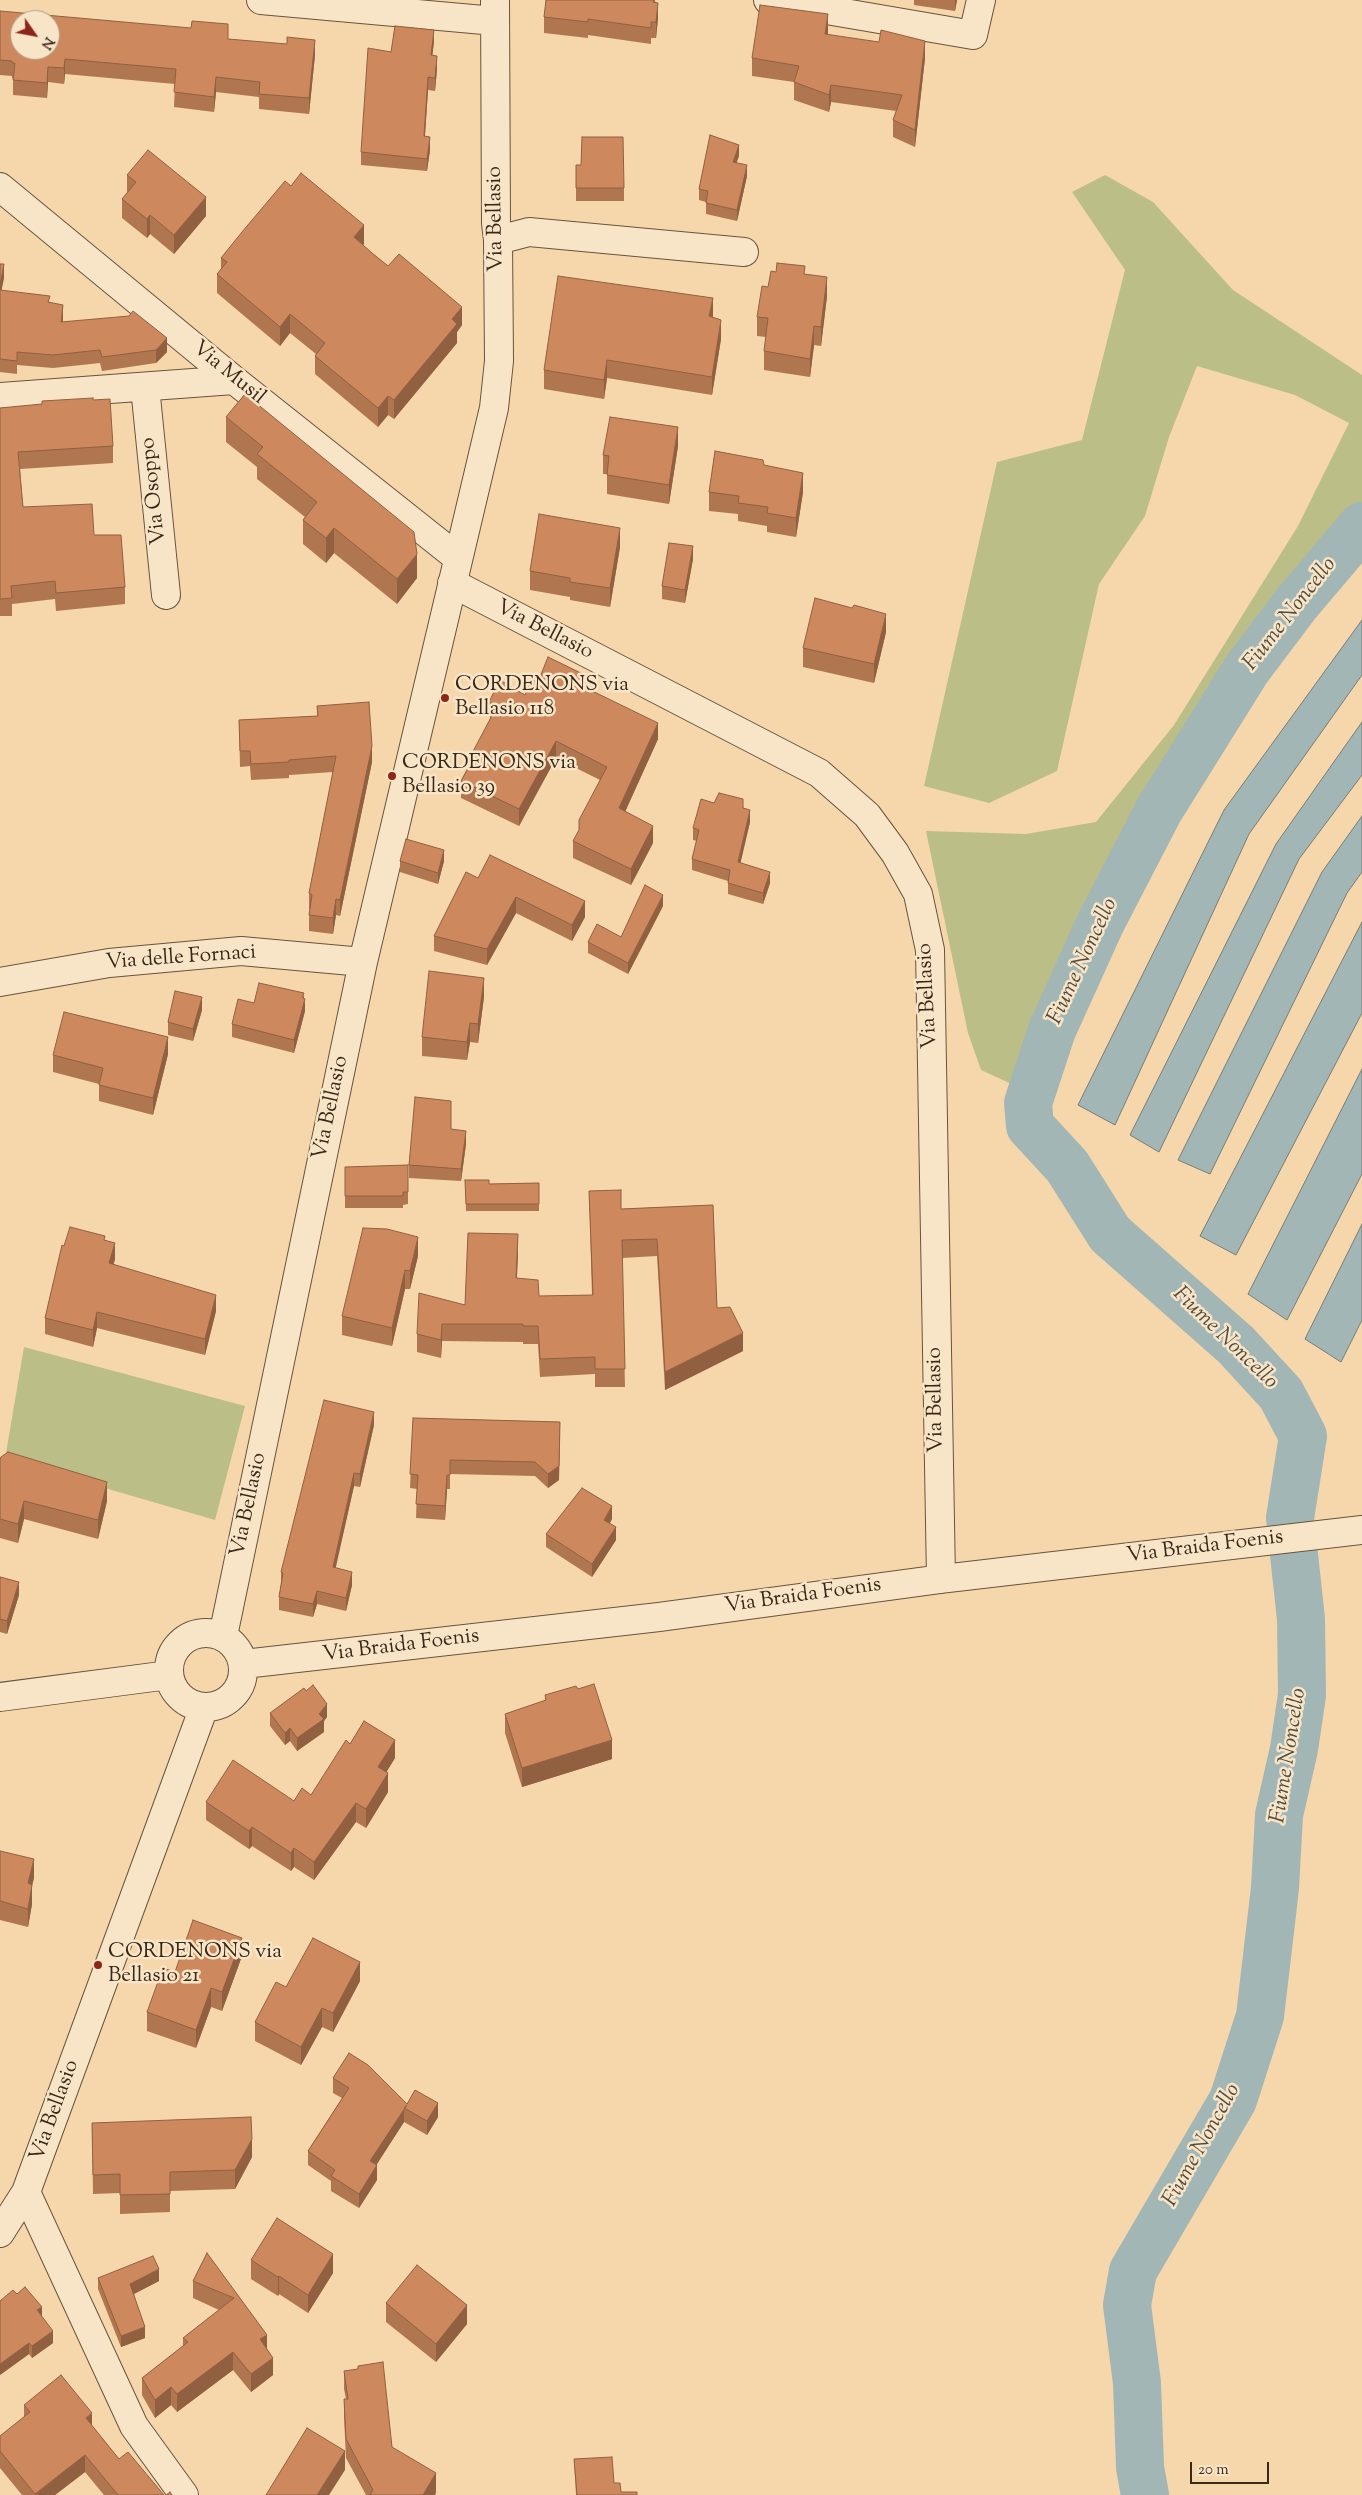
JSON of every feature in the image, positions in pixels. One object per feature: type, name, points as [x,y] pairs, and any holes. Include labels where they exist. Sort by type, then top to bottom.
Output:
[{"type":"street","points":[[260,0],[495,10]]},
{"type":"street","points":[[768,0],[973,34],[980,0]]},
{"type":"street","name":"Via Bellasio","points":[[223,1636],[363,962],[455,571],[471,512],[494,408],[499,361],[495,10]]},
{"type":"street","name":"Via Musil","points":[[0,187],[234,380],[455,571]]},
{"type":"street","points":[[498,240],[529,232],[744,252]]},
{"type":"street","points":[[0,397],[234,380]]},
{"type":"street","name":"Via Osoppo","points":[[145,387],[166,595]]},
{"type":"street","name":"Via Bellasio","points":[[455,571],[819,773],[868,815],[896,853],[918,894],[930,950],[942,1579]]},
{"type":"street","name":"Via delle Fornaci","points":[[0,982],[109,963],[241,950],[363,962]]},
{"type":"street","name":"Via Braida Foenis","points":[[244,1664],[659,1617],[942,1579],[1360,1530]]},
{"type":"street","points":[[203,1632],[223,1636],[233,1643],[240,1652],[244,1664],[244,1676],[238,1690],[225,1702],[204,1707],[194,1705],[183,1699],[174,1688],[169,1675],[169,1666],[175,1649],[185,1638],[203,1632]]},
{"type":"street","points":[[0,1697],[169,1675]]},
{"type":"street","name":"Via Bellasio","points":[[0,2233],[26,2192],[204,1707]]},
{"type":"street","points":[[26,2192],[134,2426],[184,2495]]},
{"type":"green space","points":[[1105,175],[1153,202],[1233,290],[1362,375],[1362,526],[1296,604],[1247,669],[1193,754],[1138,848],[1100,924],[1052,1030],[1037,1072],[1016,1086],[981,1070],[968,1033],[926,831],[1026,834],[1096,822],[1174,725],[1298,526],[1349,423],[1295,395],[1197,366],[1169,437],[1145,516],[1099,584],[1057,771],[989,803],[924,786],[997,462],[1082,440],[1125,270],[1072,192]]},
{"type":"green space","points":[[24,1347],[245,1406],[215,1520],[5,1459]]},
{"type":"shaded area","points":[[1362,620],[1362,675],[1249,834],[1115,1125],[1078,1105],[1224,810]]},
{"type":"shaded area","points":[[1362,722],[1362,775],[1299,859],[1159,1152],[1130,1135],[1276,844]]},
{"type":"shaded area","points":[[1362,816],[1362,872],[1347,893],[1210,1174],[1178,1160],[1322,872]]},
{"type":"shaded area","points":[[1362,922],[1362,1013],[1236,1255],[1200,1236]]},
{"type":"shaded area","points":[[1362,1069],[1362,1174],[1287,1320],[1248,1294]]},
{"type":"shaded area","points":[[1362,1224],[1362,1320],[1341,1362],[1305,1339]]},
{"type":"building","points":[[546,0],[654,0],[653,2],[658,3],[656,22],[651,22],[651,28],[588,19],[588,22],[544,17]]},
{"type":"building","points":[[760,5],[828,14],[825,34],[879,42],[881,30],[925,41],[915,130],[893,120],[902,95],[831,85],[829,95],[794,82],[799,66],[752,58]]},
{"type":"building","points":[[0,11],[10,12],[10,60],[60,60],[60,16],[191,28],[192,21],[228,24],[228,39],[287,44],[287,37],[315,40],[309,98],[259,94],[260,82],[216,77],[214,97],[174,92],[176,69],[65,59],[64,68],[48,67],[47,83],[13,80],[15,63],[12,63],[12,61],[0,60]]},
{"type":"building","points":[[395,26],[434,30],[431,55],[437,56],[435,78],[428,77],[424,136],[430,137],[427,159],[361,152],[368,48],[391,52]]},
{"type":"building","points":[[710,135],[739,145],[733,162],[747,165],[737,210],[706,203],[708,191],[699,189]]},
{"type":"building","points":[[582,137],[623,137],[624,188],[576,188],[576,165],[581,165]]},
{"type":"building","points":[[148,150],[206,197],[174,235],[150,215],[147,219],[122,199],[136,182],[127,175]]},
{"type":"building","points":[[301,173],[364,225],[354,237],[372,253],[388,266],[399,254],[462,307],[452,319],[457,324],[394,400],[388,396],[378,408],[315,356],[325,343],[290,314],[280,327],[217,274],[227,262],[221,258],[242,232],[285,181],[291,186]]},
{"type":"building","points":[[777,263],[805,266],[804,274],[827,277],[821,327],[814,326],[810,359],[764,351],[768,318],[757,317],[762,286],[768,287],[771,271],[776,272]]},
{"type":"building","points":[[0,264],[4,264],[0,285]]},
{"type":"building","points":[[558,276],[713,298],[709,316],[721,320],[712,377],[607,360],[604,380],[544,370]]},
{"type":"building","points":[[0,290],[50,296],[48,302],[63,305],[61,322],[129,316],[133,311],[167,338],[156,350],[102,357],[100,350],[53,355],[17,352],[17,361],[0,359]]},
{"type":"building","points":[[245,394],[414,532],[417,554],[397,579],[334,528],[326,538],[303,520],[317,502],[257,454],[263,447],[226,417]]},
{"type":"building","points":[[93,398],[93,400],[110,399],[113,446],[18,452],[23,507],[92,504],[94,535],[121,535],[125,587],[56,593],[55,581],[11,586],[12,598],[0,599],[0,408],[42,404],[42,401]]},
{"type":"building","points":[[610,417],[678,427],[669,485],[607,475],[609,456],[603,455]]},
{"type":"building","points":[[715,451],[763,460],[764,465],[803,473],[796,518],[767,513],[768,507],[738,503],[739,496],[709,492]]},
{"type":"building","points":[[539,514],[620,528],[610,588],[570,582],[570,578],[530,571]]},
{"type":"building","points":[[669,543],[693,546],[685,590],[662,586]]},
{"type":"building","points":[[815,598],[852,608],[854,605],[886,614],[874,664],[803,648]]},
{"type":"building","points":[[548,657],[589,677],[584,687],[658,723],[619,808],[653,826],[631,869],[573,841],[579,830],[579,820],[607,767],[556,741],[519,809],[461,781],[468,768],[469,759],[497,706],[489,702],[500,680],[525,695],[532,679],[538,682]]},
{"type":"building","points":[[369,702],[372,746],[340,900],[336,899],[333,918],[309,915],[312,895],[309,893],[336,756],[289,760],[289,762],[251,764],[250,751],[240,751],[239,720],[318,716],[317,706]]},
{"type":"building","points":[[719,793],[743,799],[743,808],[750,810],[738,862],[770,872],[763,893],[728,883],[730,870],[692,859],[699,830],[693,828],[701,799],[714,803]]},
{"type":"building","points":[[406,839],[444,850],[438,873],[400,861]]},
{"type":"building","points":[[490,855],[585,901],[572,925],[516,897],[487,949],[434,936],[466,872],[478,878]]},
{"type":"building","points":[[645,885],[663,895],[628,963],[588,942],[597,924],[621,937]]},
{"type":"building","points":[[429,971],[484,978],[478,1024],[470,1023],[467,1042],[422,1037]]},
{"type":"building","points":[[259,983],[304,993],[302,997],[305,999],[294,1040],[232,1024],[238,999],[254,1003]]},
{"type":"building","points":[[175,991],[202,997],[193,1029],[168,1022]]},
{"type":"building","points":[[64,1012],[168,1037],[153,1098],[99,1085],[103,1068],[53,1055]]},
{"type":"building","points":[[415,1097],[451,1101],[451,1129],[466,1131],[461,1169],[409,1165]]},
{"type":"building","points":[[408,1165],[408,1192],[403,1192],[403,1196],[345,1196],[345,1167]]},
{"type":"building","points":[[465,1180],[489,1180],[489,1184],[539,1183],[539,1204],[466,1204]]},
{"type":"building","points":[[621,1190],[621,1209],[713,1205],[717,1308],[730,1307],[743,1333],[665,1372],[657,1239],[622,1240],[625,1369],[595,1369],[595,1357],[540,1359],[538,1326],[523,1326],[523,1324],[442,1324],[441,1340],[417,1334],[419,1293],[465,1305],[468,1233],[518,1234],[516,1278],[538,1280],[539,1296],[593,1295],[589,1191]]},
{"type":"building","points":[[70,1227],[105,1236],[104,1240],[115,1243],[109,1263],[216,1295],[205,1339],[97,1312],[93,1330],[45,1318],[62,1245],[64,1246]]},
{"type":"building","points":[[363,1228],[387,1229],[418,1237],[410,1271],[405,1270],[392,1328],[342,1316]]},
{"type":"building","points":[[324,1400],[374,1412],[360,1474],[354,1473],[333,1567],[352,1572],[346,1598],[317,1591],[313,1604],[279,1597],[283,1573],[281,1572]]},
{"type":"building","points":[[413,1418],[560,1422],[559,1466],[548,1474],[535,1462],[450,1460],[450,1475],[447,1475],[445,1506],[416,1504],[418,1475],[410,1474]]},
{"type":"building","points":[[8,1452],[107,1482],[98,1520],[24,1501],[18,1524],[0,1519],[0,1460]]},
{"type":"building","points":[[582,1488],[612,1506],[604,1520],[616,1527],[592,1564],[546,1534]]},
{"type":"building","points":[[0,1577],[19,1582],[7,1621],[0,1619]]},
{"type":"building","points":[[594,1684],[612,1740],[522,1768],[505,1714],[546,1700],[545,1695],[576,1686],[578,1689]]},
{"type":"building","points":[[313,1685],[327,1704],[319,1714],[324,1719],[297,1738],[290,1728],[285,1733],[270,1713],[304,1688],[306,1691]]},
{"type":"building","points":[[364,1721],[395,1740],[378,1767],[388,1773],[366,1809],[356,1803],[314,1862],[294,1848],[291,1853],[252,1827],[249,1831],[206,1802],[233,1760],[294,1801],[302,1788],[311,1795],[346,1740],[350,1744]]},
{"type":"building","points":[[0,1851],[34,1859],[28,1883],[32,1885],[28,1909],[0,1901]]},
{"type":"building","points":[[193,1920],[242,1938],[222,1992],[211,1988],[196,2030],[147,2012],[163,1968],[175,1972]]},
{"type":"building","points":[[313,1938],[360,1962],[333,2013],[322,2008],[301,2047],[255,2022],[276,1982],[286,1987]]},
{"type":"building","points":[[349,2053],[368,2065],[407,2104],[415,2090],[438,2103],[427,2121],[405,2108],[370,2161],[377,2165],[359,2194],[331,2176],[335,2170],[308,2151],[349,2088],[333,2078]]},
{"type":"building","points":[[251,2117],[252,2139],[235,2170],[170,2172],[170,2194],[120,2195],[120,2174],[93,2175],[92,2123]]},
{"type":"building","points":[[277,2218],[333,2254],[308,2295],[251,2260]]},
{"type":"building","points":[[207,2253],[267,2335],[260,2339],[273,2358],[251,2374],[233,2352],[177,2394],[171,2387],[155,2400],[142,2378],[188,2342],[183,2338],[234,2298],[193,2281]]},
{"type":"building","points":[[153,2256],[159,2269],[130,2284],[145,2327],[121,2336],[98,2278]]},
{"type":"building","points":[[417,2265],[467,2305],[436,2344],[386,2303]]},
{"type":"building","points":[[25,2287],[42,2307],[37,2310],[53,2331],[32,2346],[29,2343],[0,2364],[0,2301],[13,2290],[17,2294]]},
{"type":"building","points":[[383,2362],[392,2447],[436,2473],[423,2495],[370,2495],[373,2490],[346,2439],[344,2399],[348,2399],[344,2371],[358,2369],[358,2366]]},
{"type":"building","points":[[61,2375],[92,2413],[86,2418],[119,2459],[128,2452],[164,2495],[118,2495],[85,2455],[35,2494],[0,2451],[0,2436],[30,2412],[24,2405]]},
{"type":"building","points":[[307,2428],[345,2451],[317,2495],[266,2495]]},
{"type":"building","points":[[612,2457],[614,2483],[620,2483],[621,2492],[637,2492],[637,2495],[577,2495],[574,2459]]},
{"type":"waterway","name":"Fiume Noncello","points":[[1145,2495],[1140,2467],[1137,2383],[1127,2305],[1133,2271],[1233,2100],[1260,2016],[1275,1888],[1279,1815],[1294,1749],[1302,1695],[1301,1619],[1290,1518],[1303,1436],[1281,1394],[1236,1345],[1110,1234],[1067,1166],[1030,1126],[1028,1103],[1052,1030],[1100,924],[1159,810],[1247,669],[1296,604],[1362,526]]},
{"type":"place","name":"CORDENONS via Bellasio 118","points":[[445,698]]},
{"type":"place","name":"CORDENONS via Bellasio 39","points":[[392,776]]},
{"type":"place","name":"CORDENONS via Bellasio 21","points":[[98,1965]]}]
